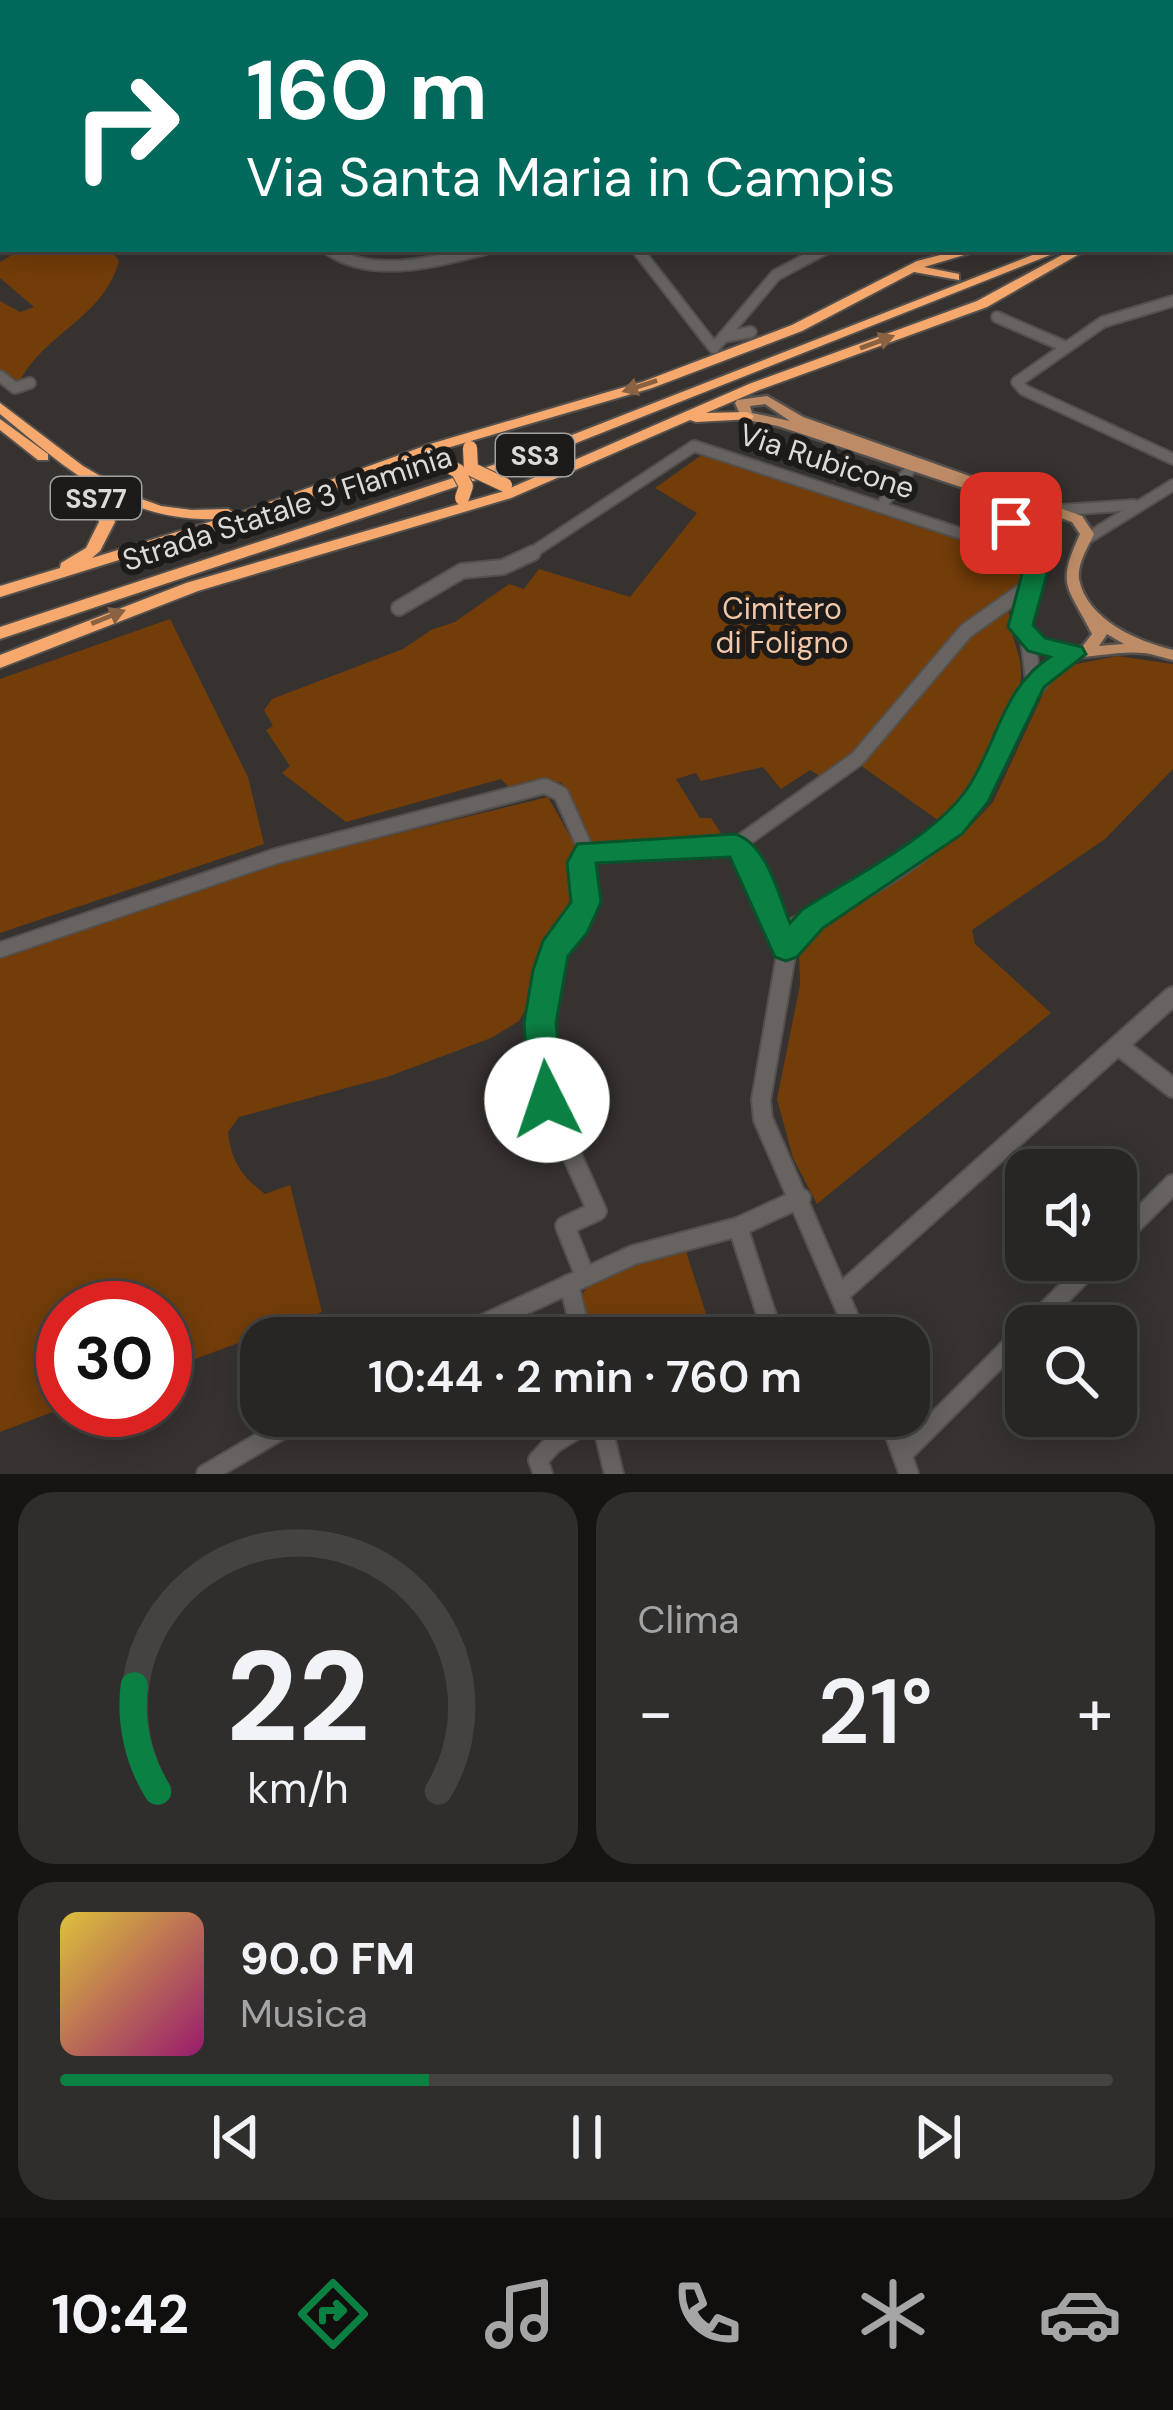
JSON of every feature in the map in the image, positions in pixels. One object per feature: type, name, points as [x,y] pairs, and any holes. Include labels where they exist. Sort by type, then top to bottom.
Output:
[{"type":"highway","points":[[0,592],[687,370],[797,328],[902,274],[969,252]]},
{"type":"highway","name":"Strada Statale 3 Flaminia","points":[[0,622],[614,416],[1034,252]]},
{"type":"highway","name":"Strada Statale 3 Flaminia","points":[[0,633],[513,463],[1051,252]]},
{"type":"highway","points":[[0,662],[192,587],[528,487],[785,376],[970,308],[1076,252]]},
{"type":"highway","points":[[902,274],[927,269],[954,277]]},
{"type":"highway","points":[[970,308],[976,298],[973,290]]},
{"type":"highway","points":[[751,332],[797,328]]},
{"type":"highway","points":[[687,370],[719,343]]},
{"type":"highway","points":[[774,404],[772,392],[785,376]]},
{"type":"highway","name":"SS77","points":[[0,407],[101,488],[155,512],[194,516],[274,504]]},
{"type":"highway","points":[[662,427],[706,416],[747,416]]},
{"type":"highway","name":"SS77","points":[[0,423],[99,501],[105,512],[104,532],[92,551],[38,580]]},
{"type":"highway","points":[[483,434],[470,448],[471,469],[506,485],[528,487]]},
{"type":"highway","points":[[394,464],[437,460],[461,474],[466,483],[462,498],[445,515]]},
{"type":"main road","points":[[1081,652],[1098,640],[1097,622],[1072,580],[1072,565],[1086,539],[1082,525],[1056,508],[794,419],[758,398],[746,400],[740,408],[747,416],[781,422],[983,491],[1003,507],[1031,558],[1035,581],[1019,621],[1028,638],[1044,649],[1081,652],[1144,648]]},
{"type":"main road","points":[[1011,523],[1026,509],[1056,508]]},
{"type":"main road","points":[[1097,622],[1144,648],[1173,655]]},
{"type":"street","points":[[332,252],[342,259],[389,264],[467,252]]},
{"type":"street","points":[[640,252],[719,343]]},
{"type":"street","points":[[719,343],[739,315],[791,263],[818,252]]},
{"type":"street","points":[[1173,300],[1102,322],[1017,382],[1173,459]]},
{"type":"street","points":[[719,343],[751,332],[739,315]]},
{"type":"street","points":[[997,317],[1066,347]]},
{"type":"street","points":[[0,376],[15,388],[30,383]]},
{"type":"street","name":"Via Rubicone","points":[[400,608],[462,571],[503,567],[541,549],[555,535],[694,446],[993,544]]},
{"type":"street","points":[[880,506],[911,467]]},
{"type":"street","points":[[1086,539],[1173,485]]},
{"type":"street","points":[[1056,508],[1110,510],[1144,503]]},
{"type":"street","points":[[587,852],[735,846],[857,759],[966,631],[1035,581]]},
{"type":"street","points":[[783,939],[952,826],[978,794],[1033,681],[1028,638]]},
{"type":"street","points":[[1033,681],[1081,652]]},
{"type":"street","points":[[0,950],[276,856],[545,786],[561,794],[587,852]]},
{"type":"street","points":[[735,846],[744,852],[783,939],[788,968],[761,1100],[763,1119],[850,1317]]},
{"type":"street","points":[[580,1317],[565,1226],[596,1211],[547,1100],[540,1023],[554,950],[577,924],[586,902],[581,863],[587,852]]},
{"type":"street","points":[[841,1293],[1173,996]]},
{"type":"street","points":[[1120,1047],[1173,1088]]},
{"type":"street","points":[[1137,1222],[1171,1190]]},
{"type":"street","points":[[498,1317],[632,1256],[738,1226],[801,1198]]},
{"type":"street","points":[[738,1226],[767,1317]]},
{"type":"street","points":[[1051,1305],[1076,1281]]},
{"type":"street","points":[[906,1464],[1005,1354]]},
{"type":"street","points":[[206,1474],[269,1437]]},
{"type":"street","points":[[543,1474],[538,1460],[565,1437]]},
{"type":"street","points":[[604,1437],[614,1474]]},
{"type":"green space","points":[[17,252],[112,252],[119,261],[100,298],[40,353],[17,387],[0,372],[0,301],[20,312],[34,307],[0,278],[0,262]]},
{"type":"green space","name":"Cimitero di Foligno","points":[[706,452],[1009,552],[1029,580],[964,622],[843,765],[825,779],[810,770],[781,789],[763,767],[701,781],[696,773],[676,779],[700,818],[711,818],[722,835],[707,840],[588,843],[561,782],[527,787],[523,782],[510,788],[501,779],[346,822],[282,773],[290,766],[266,730],[273,726],[264,710],[272,699],[403,649],[431,630],[455,622],[509,584],[524,589],[539,569],[630,597],[697,513],[655,488]]},
{"type":"green space","points":[[1009,610],[1021,664],[1020,684],[970,787],[942,823],[860,765],[974,634]]},
{"type":"green space","points":[[170,619],[248,777],[264,844],[0,933],[0,679]]},
{"type":"green space","points":[[1117,656],[1173,664],[1173,769],[1105,839],[972,930],[975,944],[1051,1013],[817,1204],[793,1158],[777,1099],[800,985],[799,950],[963,834],[993,802],[1050,679],[1067,666]]},
{"type":"green space","points":[[548,797],[575,845],[571,907],[541,948],[530,1001],[519,1021],[491,1038],[387,1077],[239,1117],[228,1132],[235,1160],[257,1188],[265,1194],[290,1185],[322,1312],[308,1317],[240,1317],[240,1342],[192,1360],[192,1281],[36,1281],[36,1418],[0,1432],[0,957],[293,859]]},
{"type":"green space","points":[[684,1245],[706,1314],[583,1317],[579,1300],[590,1282]]},
{"type":"route","points":[[547,1100],[540,1023],[554,950],[577,924],[586,902],[581,863],[587,852],[735,846],[744,852],[786,948],[813,919],[952,826],[978,794],[1033,681],[1073,654],[1037,645],[1020,627],[1035,574],[1011,523]]}]
